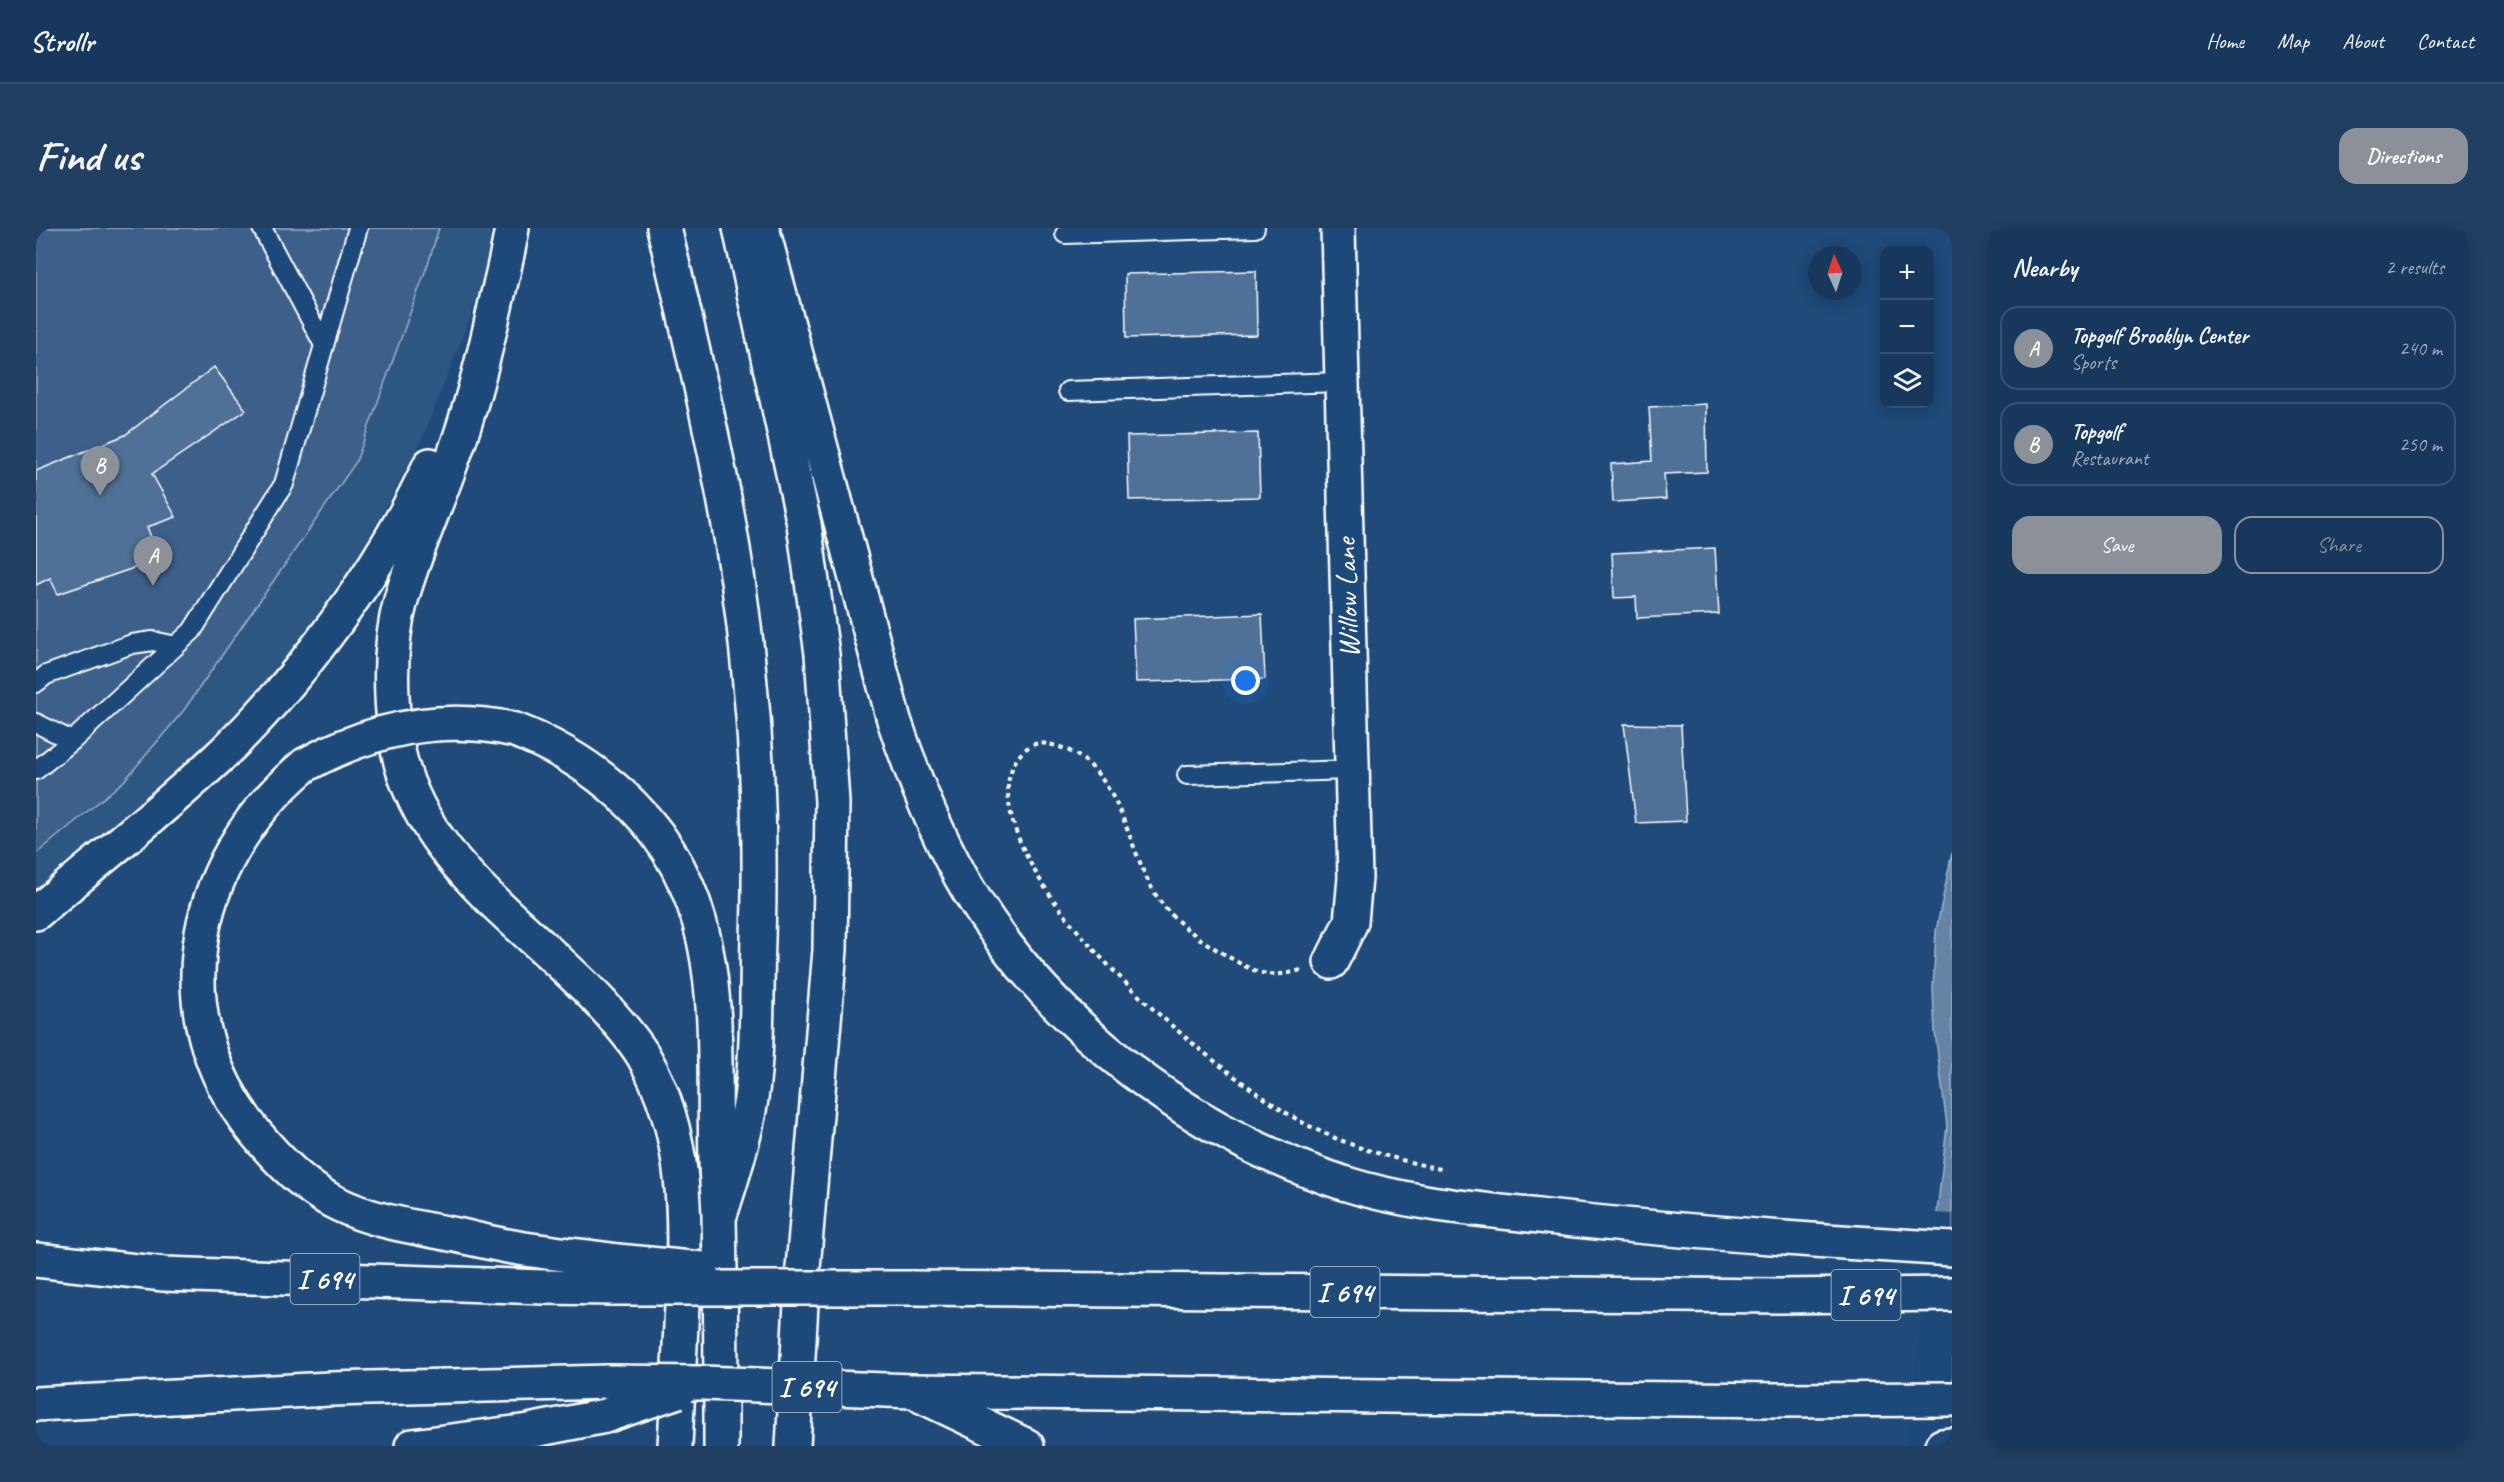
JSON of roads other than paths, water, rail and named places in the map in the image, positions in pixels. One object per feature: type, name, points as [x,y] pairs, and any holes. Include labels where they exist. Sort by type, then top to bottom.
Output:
[{"type":"main road","points":[[512,228],[475,393],[400,602],[392,668],[395,732],[408,785],[440,844],[482,892],[610,1012],[644,1056],[661,1094],[680,1165],[686,1229],[675,1446]]},
{"type":"main road","points":[[664,228],[697,368],[727,514],[748,661],[754,729],[760,881],[753,1062],[748,1115],[719,1218]]},
{"type":"main road","points":[[741,228],[804,524],[827,704],[833,850],[830,950],[803,1268],[793,1446]]},
{"type":"main road","points":[[762,228],[894,720],[920,793],[955,866],[987,919],[1008,947],[1072,1019],[1142,1078],[1193,1114],[1284,1161],[1344,1183],[1417,1201],[1602,1225],[1952,1249]]},
{"type":"main road","name":"Willow Lane","points":[[1331,962],[1351,922],[1356,878],[1338,228]]},
{"type":"main road","points":[[36,913],[218,758],[272,700],[346,608],[414,500],[462,393],[502,276]]},
{"type":"main road","points":[[616,1274],[511,1247],[387,1221],[338,1204],[319,1194],[278,1159],[234,1104],[219,1074],[203,1024],[198,975],[202,930],[218,875],[232,847],[266,802],[304,765],[362,738],[404,726],[450,722],[515,730],[563,751],[605,780],[657,832],[683,874],[692,895],[704,939],[713,997],[717,1077],[716,1160],[719,1218],[721,1446]]},
{"type":"main road","points":[[810,1446],[812,1170]]},
{"type":"main road","name":"I 694","points":[[36,1260],[164,1274],[544,1287],[616,1274],[910,1288],[1780,1296],[1952,1294]]},
{"type":"main road","name":"I 694","points":[[36,1404],[330,1389],[608,1382],[703,1383],[912,1391],[1780,1400],[1952,1399]]},
{"type":"main road","points":[[412,1446],[530,1431],[605,1416],[703,1383]]},
{"type":"main road","points":[[912,1391],[1027,1446]]},
{"type":"main road","points":[[1942,1446],[1952,1445]]},
{"type":"lane","points":[[262,228],[324,345]]},
{"type":"lane","points":[[36,770],[72,741],[192,631],[284,484],[358,228]]},
{"type":"lane","points":[[1065,234],[1255,228]]},
{"type":"lane","points":[[1068,392],[1341,382]]},
{"type":"lane","points":[[36,684],[46,675],[132,644],[153,641],[176,646]]},
{"type":"lane","points":[[36,723],[72,741]]},
{"type":"lane","points":[[1187,775],[1352,770]]},
{"type":"place","name":"Topgolf","points":[[100,496]]},
{"type":"place","name":"Topgolf Brooklyn Center","points":[[153,586]]}]
